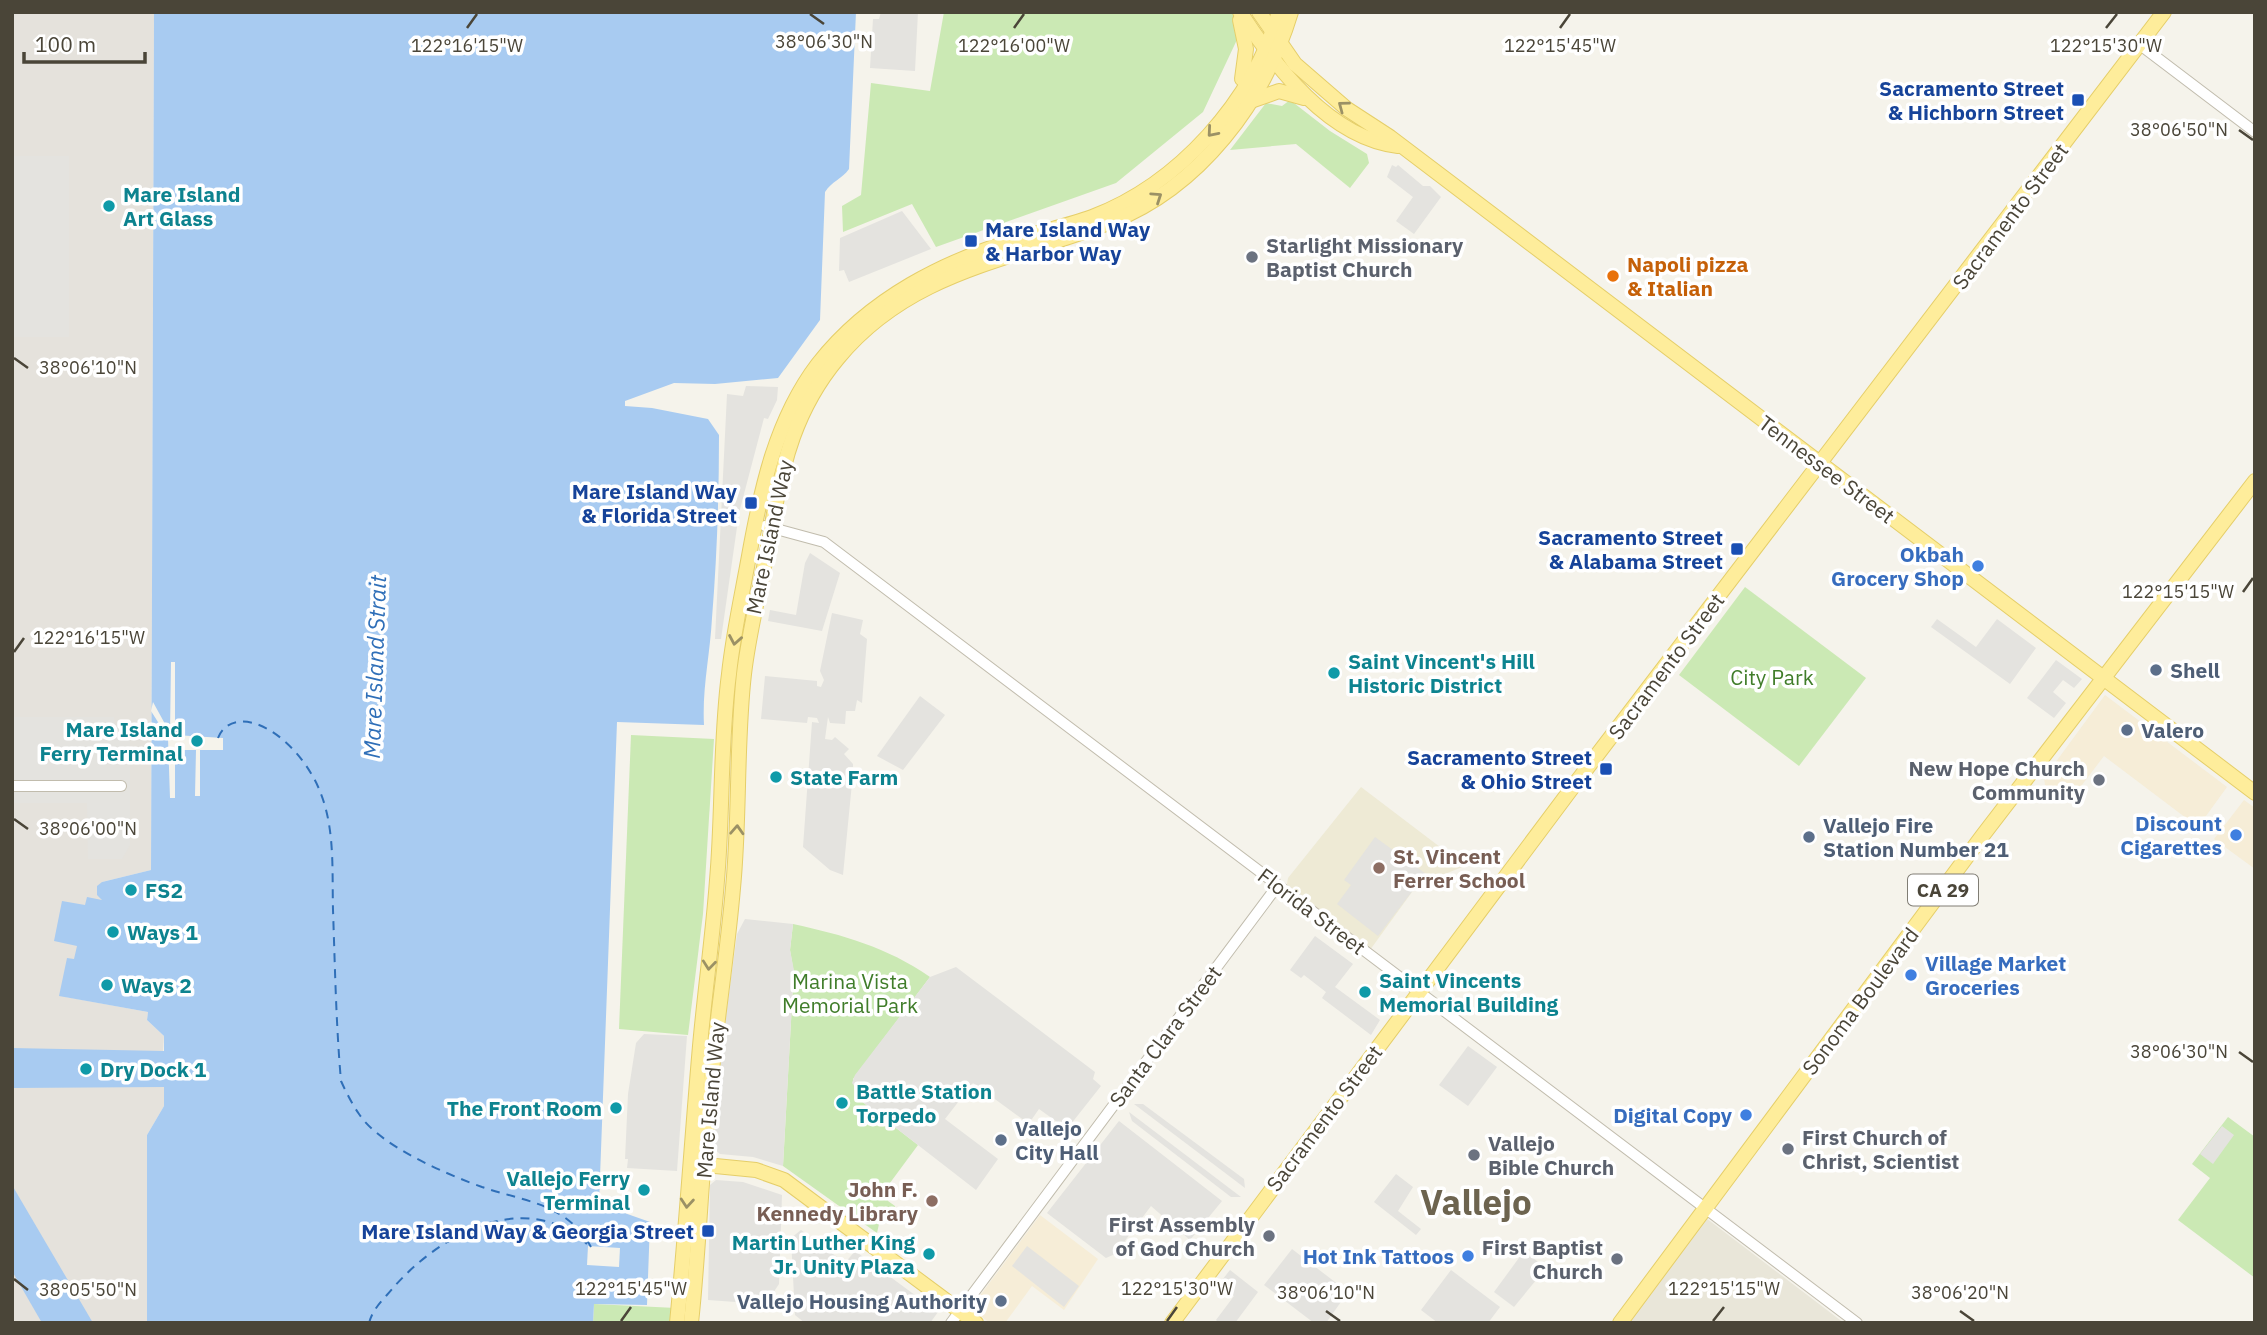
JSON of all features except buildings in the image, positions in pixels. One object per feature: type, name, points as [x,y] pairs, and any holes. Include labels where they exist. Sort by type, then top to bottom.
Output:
[{"type":"main road","name":"Tennessee Street","points":[[1239,12],[1269,55],[1312,101],[1356,131],[1382,144],[1398,146]]},
{"type":"main road","points":[[1236,97],[1246,49],[1239,12]]},
{"type":"main road","name":"Tennessee Street","points":[[1259,12],[1295,64],[1325,92],[1821,463],[2255,793]]},
{"type":"main road","name":"Mare Island Way","points":[[1277,38],[1279,12]]},
{"type":"main road","name":"Mare Island Way","points":[[677,1323],[734,885],[744,678],[753,612],[772,527],[777,485],[801,415],[837,359],[873,323],[938,280],[1105,224],[1143,206],[1175,185],[1210,153],[1251,101],[1269,55],[1291,12]]},
{"type":"main road","name":"Sacramento Street","points":[[1172,1323],[1419,992],[2164,12]]},
{"type":"main road","name":"Mare Island Way","points":[[691,1323],[697,1164],[718,877],[728,675],[755,524],[775,444],[795,401],[821,362],[853,327],[893,294],[929,272],[1022,238],[1095,216],[1135,195],[1164,176],[1196,149],[1224,118],[1236,97],[1269,55]]},
{"type":"main road","points":[[1251,101],[1277,91],[1312,101]]},
{"type":"main road","name":"Sonoma Boulevard","points":[[1620,1323],[1983,835],[2255,481]]},
{"type":"main road","points":[[697,1164],[756,1170],[784,1180],[955,1317],[975,1323]]},
{"type":"street","points":[[2139,44],[2255,132]]},
{"type":"street","name":"Florida Street","points":[[755,524],[824,542],[1857,1323]]},
{"type":"street","points":[[12,786],[121,786]]},
{"type":"street","name":"Santa Clara Street","points":[[955,1317],[1278,885]]},
{"type":"shaded area","points":[[12,12],[154,12],[151,870],[102,882],[109,901],[66,997],[148,1012],[147,1020],[164,1036],[161,1086],[164,1086],[164,1106],[147,1135],[147,1323],[12,1323]]},
{"type":"shaded area","points":[[881,12],[918,12],[915,71],[870,68],[873,19],[879,19]]},
{"type":"shaded area","points":[[12,156],[69,156],[69,337],[12,337]]},
{"type":"shaded area","points":[[1392,165],[1398,165],[1423,186],[1430,186],[1441,197],[1414,234],[1396,221],[1413,197],[1387,177]]},
{"type":"shaded area","points":[[902,211],[931,249],[849,282],[844,270],[839,271],[840,238]]},
{"type":"shaded area","points":[[746,386],[778,387],[777,400],[768,419],[764,418],[739,513],[721,639],[715,639],[727,394],[743,396]]},
{"type":"shaded area","points":[[810,553],[840,573],[822,631],[768,621],[770,610],[796,615],[805,563]]},
{"type":"shaded area","points":[[832,613],[863,620],[860,634],[867,639],[862,703],[857,700],[855,711],[846,711],[845,724],[830,723],[828,717],[825,739],[832,740],[835,737],[849,749],[844,754],[853,764],[853,767],[848,767],[846,779],[852,783],[843,875],[830,870],[803,847],[812,722],[819,723],[817,718],[808,717],[807,723],[761,719],[765,676],[817,681],[817,686],[821,687],[824,680],[820,671]]},
{"type":"shaded area","points":[[1937,619],[1976,647],[1997,619],[2036,648],[2010,684],[1931,627]]},
{"type":"shaded area","points":[[2056,660],[2082,679],[2074,688],[2063,680],[2053,692],[2066,703],[2054,718],[2027,698]]},
{"type":"shaded area","points":[[2105,695],[2227,787],[2198,827],[2104,756],[2069,802],[2045,785],[2044,778]]},
{"type":"shaded area","points":[[920,696],[945,715],[903,770],[877,756]]},
{"type":"shaded area","points":[[12,717],[114,717],[115,725],[126,726],[126,735],[130,736],[130,845],[122,859],[88,859],[87,803],[12,803]]},
{"type":"shaded area","name":"St. Vincent Ferrer School","points":[[1361,787],[1465,866],[1417,885],[1370,950],[1287,884],[1288,878]]},
{"type":"shaded area","points":[[2244,800],[2255,808],[2255,869],[2214,839]]},
{"type":"shaded area","points":[[1375,837],[1433,879],[1425,890],[1417,885],[1378,936],[1337,904],[1351,885],[1344,880]]},
{"type":"shaded area","points":[[745,919],[793,924],[790,950],[797,986],[793,986],[783,1166],[753,1157],[720,1154],[714,1149],[718,1074],[737,934]]},
{"type":"shaded area","points":[[1315,936],[1353,964],[1335,987],[1380,1020],[1371,1035],[1322,998],[1326,992],[1304,975],[1301,978],[1290,970]]},
{"type":"shaded area","points":[[956,967],[1095,1072],[1093,1079],[1101,1086],[1067,1129],[1039,1109],[1032,1119],[1025,1121],[973,1083],[945,1119],[998,1159],[976,1190],[856,1097],[857,1090],[852,1083],[855,1075],[930,977]]},
{"type":"shaded area","points":[[644,1034],[687,1036],[677,1171],[627,1168],[628,1159],[625,1159],[628,1094],[636,1043]]},
{"type":"shaded area","points":[[1468,1046],[1497,1067],[1468,1106],[1439,1085]]},
{"type":"shaded area","points":[[1134,1104],[1143,1104],[1244,1179],[1245,1188]]},
{"type":"shaded area","points":[[1129,1112],[1241,1197],[1231,1197],[1132,1121]]},
{"type":"shaded area","points":[[1119,1121],[1222,1201],[1190,1240],[1151,1206],[1115,1254],[1106,1258],[1047,1213]]},
{"type":"shaded area","points":[[2222,1126],[2234,1135],[2213,1164],[2200,1154]]},
{"type":"shaded area","points":[[1396,1174],[1413,1187],[1398,1211],[1421,1229],[1416,1235],[1374,1202]]},
{"type":"shaded area","points":[[716,1180],[743,1182],[782,1195],[779,1284],[769,1299],[738,1295],[736,1302],[708,1300],[710,1185]]},
{"type":"shaded area","points":[[1040,1215],[1098,1259],[1064,1310],[1032,1286],[1005,1323],[990,1323],[974,1311],[976,1307],[973,1305]]},
{"type":"shaded area","points":[[1706,1218],[1844,1323],[1627,1323]]},
{"type":"shaded area","points":[[801,1230],[845,1263],[855,1251],[938,1312],[930,1323],[805,1323],[795,1315],[791,1238]]},
{"type":"shaded area","points":[[1027,1246],[1079,1286],[1064,1307],[1012,1266]]},
{"type":"shaded area","points":[[1292,1249],[1348,1292],[1326,1323],[1314,1323],[1264,1285]]},
{"type":"shaded area","points":[[1524,1251],[1546,1268],[1514,1307],[1494,1292]]},
{"type":"shaded area","points":[[1230,1270],[1258,1292],[1235,1323],[1219,1323],[1216,1320],[1234,1296],[1219,1284]]},
{"type":"shaded area","points":[[1451,1270],[1500,1307],[1488,1323],[1438,1323],[1421,1310]]},
{"type":"green space","points":[[944,12],[1250,12],[1203,112],[1116,183],[936,247],[912,204],[843,232],[842,206],[861,195],[871,83],[930,91]]},
{"type":"green space","points":[[1290,100],[1330,131],[1367,154],[1369,163],[1350,188],[1296,144],[1230,150],[1266,103],[1282,106]]},
{"type":"green space","name":"City Park","points":[[1745,587],[1866,678],[1799,766],[1679,675]]},
{"type":"green space","points":[[631,735],[714,739],[703,914],[688,1035],[619,1029]]},
{"type":"green space","name":"Marina Vista Memorial Park","points":[[793,924],[864,943],[930,977],[853,1079],[856,1097],[918,1145],[884,1191],[890,1197],[888,1201],[895,1206],[896,1221],[887,1214],[879,1224],[877,1233],[783,1166],[793,985],[796,985],[790,950]]},
{"type":"green space","points":[[2228,1117],[2255,1137],[2255,1278],[2178,1220],[2210,1178],[2192,1164]]},
{"type":"green space","points":[[594,1304],[676,1308],[672,1323],[593,1323]]},
{"type":"water","name":"Mare Island Strait","points":[[154,12],[856,12],[849,169],[825,192],[820,320],[778,378],[715,384],[674,383],[625,401],[625,406],[652,408],[708,419],[719,435],[716,549],[704,725],[617,722],[599,1204],[650,1222],[647,1305],[594,1304],[593,1323],[147,1323],[147,1135],[164,1106],[164,1087],[12,1088],[12,1048],[164,1051],[164,1036],[147,1020],[148,1012],[59,996],[67,958],[74,959],[77,946],[54,941],[62,901],[85,905],[87,897],[102,900],[97,895],[97,886],[102,882],[151,870]]},
{"type":"water","points":[[12,1185],[93,1323],[42,1323],[12,1271]]},
{"type":"pier","name":"Mare Island Ferry Terminal","points":[[171,662],[175,662],[175,735],[223,738],[223,750],[200,750],[200,796],[195,796],[196,750],[178,750],[175,753],[175,798],[170,798],[168,738],[151,711],[153,702],[170,733]]},
{"type":"pier","name":"Vallejo Ferry Terminal","points":[[588,1246],[620,1248],[619,1267],[587,1265]]},
{"type":"ferry route","points":[[218,738],[224,729],[237,722],[264,727],[285,742],[303,761],[321,794],[329,822],[332,851],[341,1081],[359,1114],[382,1137],[415,1158],[451,1175],[544,1206],[557,1213],[570,1221],[591,1247]]},
{"type":"ferry route","points":[[369,1323],[379,1304],[412,1269],[458,1236],[484,1225],[510,1219],[537,1219],[563,1227],[587,1244]]},
{"type":"place","name":"Sacramento Street & Hichborn Street","points":[[2078,100]]},
{"type":"place","name":"Mare Island Art Glass","points":[[109,206]]},
{"type":"place","name":"Mare Island Way & Harbor Way","points":[[971,241]]},
{"type":"place","name":"Starlight Missionary Baptist Church","points":[[1252,257]]},
{"type":"place","name":"Napoli pizza & Italian","points":[[1613,276]]},
{"type":"place","name":"Mare Island Way & Florida Street","points":[[751,503]]},
{"type":"place","name":"Sacramento Street & Alabama Street","points":[[1737,549]]},
{"type":"place","name":"Okbah Grocery Shop","points":[[1978,566]]},
{"type":"place","name":"Shell","points":[[2156,670]]},
{"type":"place","name":"Saint Vincent's Hill Historic District","points":[[1334,673]]},
{"type":"place","name":"Valero","points":[[2127,730]]},
{"type":"place","name":"Mare Island Ferry Terminal","points":[[197,741]]},
{"type":"place","name":"Sacramento Street & Ohio Street","points":[[1606,769]]},
{"type":"place","name":"State Farm","points":[[776,777]]},
{"type":"place","name":"New Hope Church Community","points":[[2099,780]]},
{"type":"place","name":"Discount Cigarettes","points":[[2236,835]]},
{"type":"place","name":"Vallejo Fire Station Number 21","points":[[1809,837]]},
{"type":"place","name":"St. Vincent Ferrer School","points":[[1379,868]]},
{"type":"place","name":"FS2","points":[[131,890]]},
{"type":"place","name":"Ways 1","points":[[113,932]]},
{"type":"place","name":"Village Market Groceries","points":[[1911,975]]},
{"type":"place","name":"Ways 2","points":[[107,985]]},
{"type":"place","name":"Saint Vincents Memorial Building","points":[[1365,992]]},
{"type":"place","name":"Dry Dock 1","points":[[86,1069]]},
{"type":"place","name":"Battle Station Torpedo","points":[[842,1103]]},
{"type":"place","name":"The Front Room","points":[[616,1108]]},
{"type":"place","name":"Digital Copy","points":[[1746,1115]]},
{"type":"place","name":"Vallejo City Hall","points":[[1001,1140]]},
{"type":"place","name":"First Church of Christ, Scientist","points":[[1788,1149]]},
{"type":"place","name":"Vallejo Bible Church","points":[[1474,1155]]},
{"type":"place","name":"Vallejo Ferry Terminal","points":[[644,1190]]},
{"type":"place","name":"John F. Kennedy Library","points":[[932,1201]]},
{"type":"place","name":"Mare Island Way & Georgia Street","points":[[708,1231]]},
{"type":"place","name":"First Assembly of God Church","points":[[1269,1236]]},
{"type":"place","name":"Martin Luther King Jr. Unity Plaza","points":[[929,1254]]},
{"type":"place","name":"Hot Ink Tattoos","points":[[1468,1256]]},
{"type":"place","name":"First Baptist Church","points":[[1617,1259]]},
{"type":"place","name":"Vallejo Housing Authority","points":[[1001,1301]]},
{"type":"district","name":"Vallejo","points":[[1476,1202]]}]
